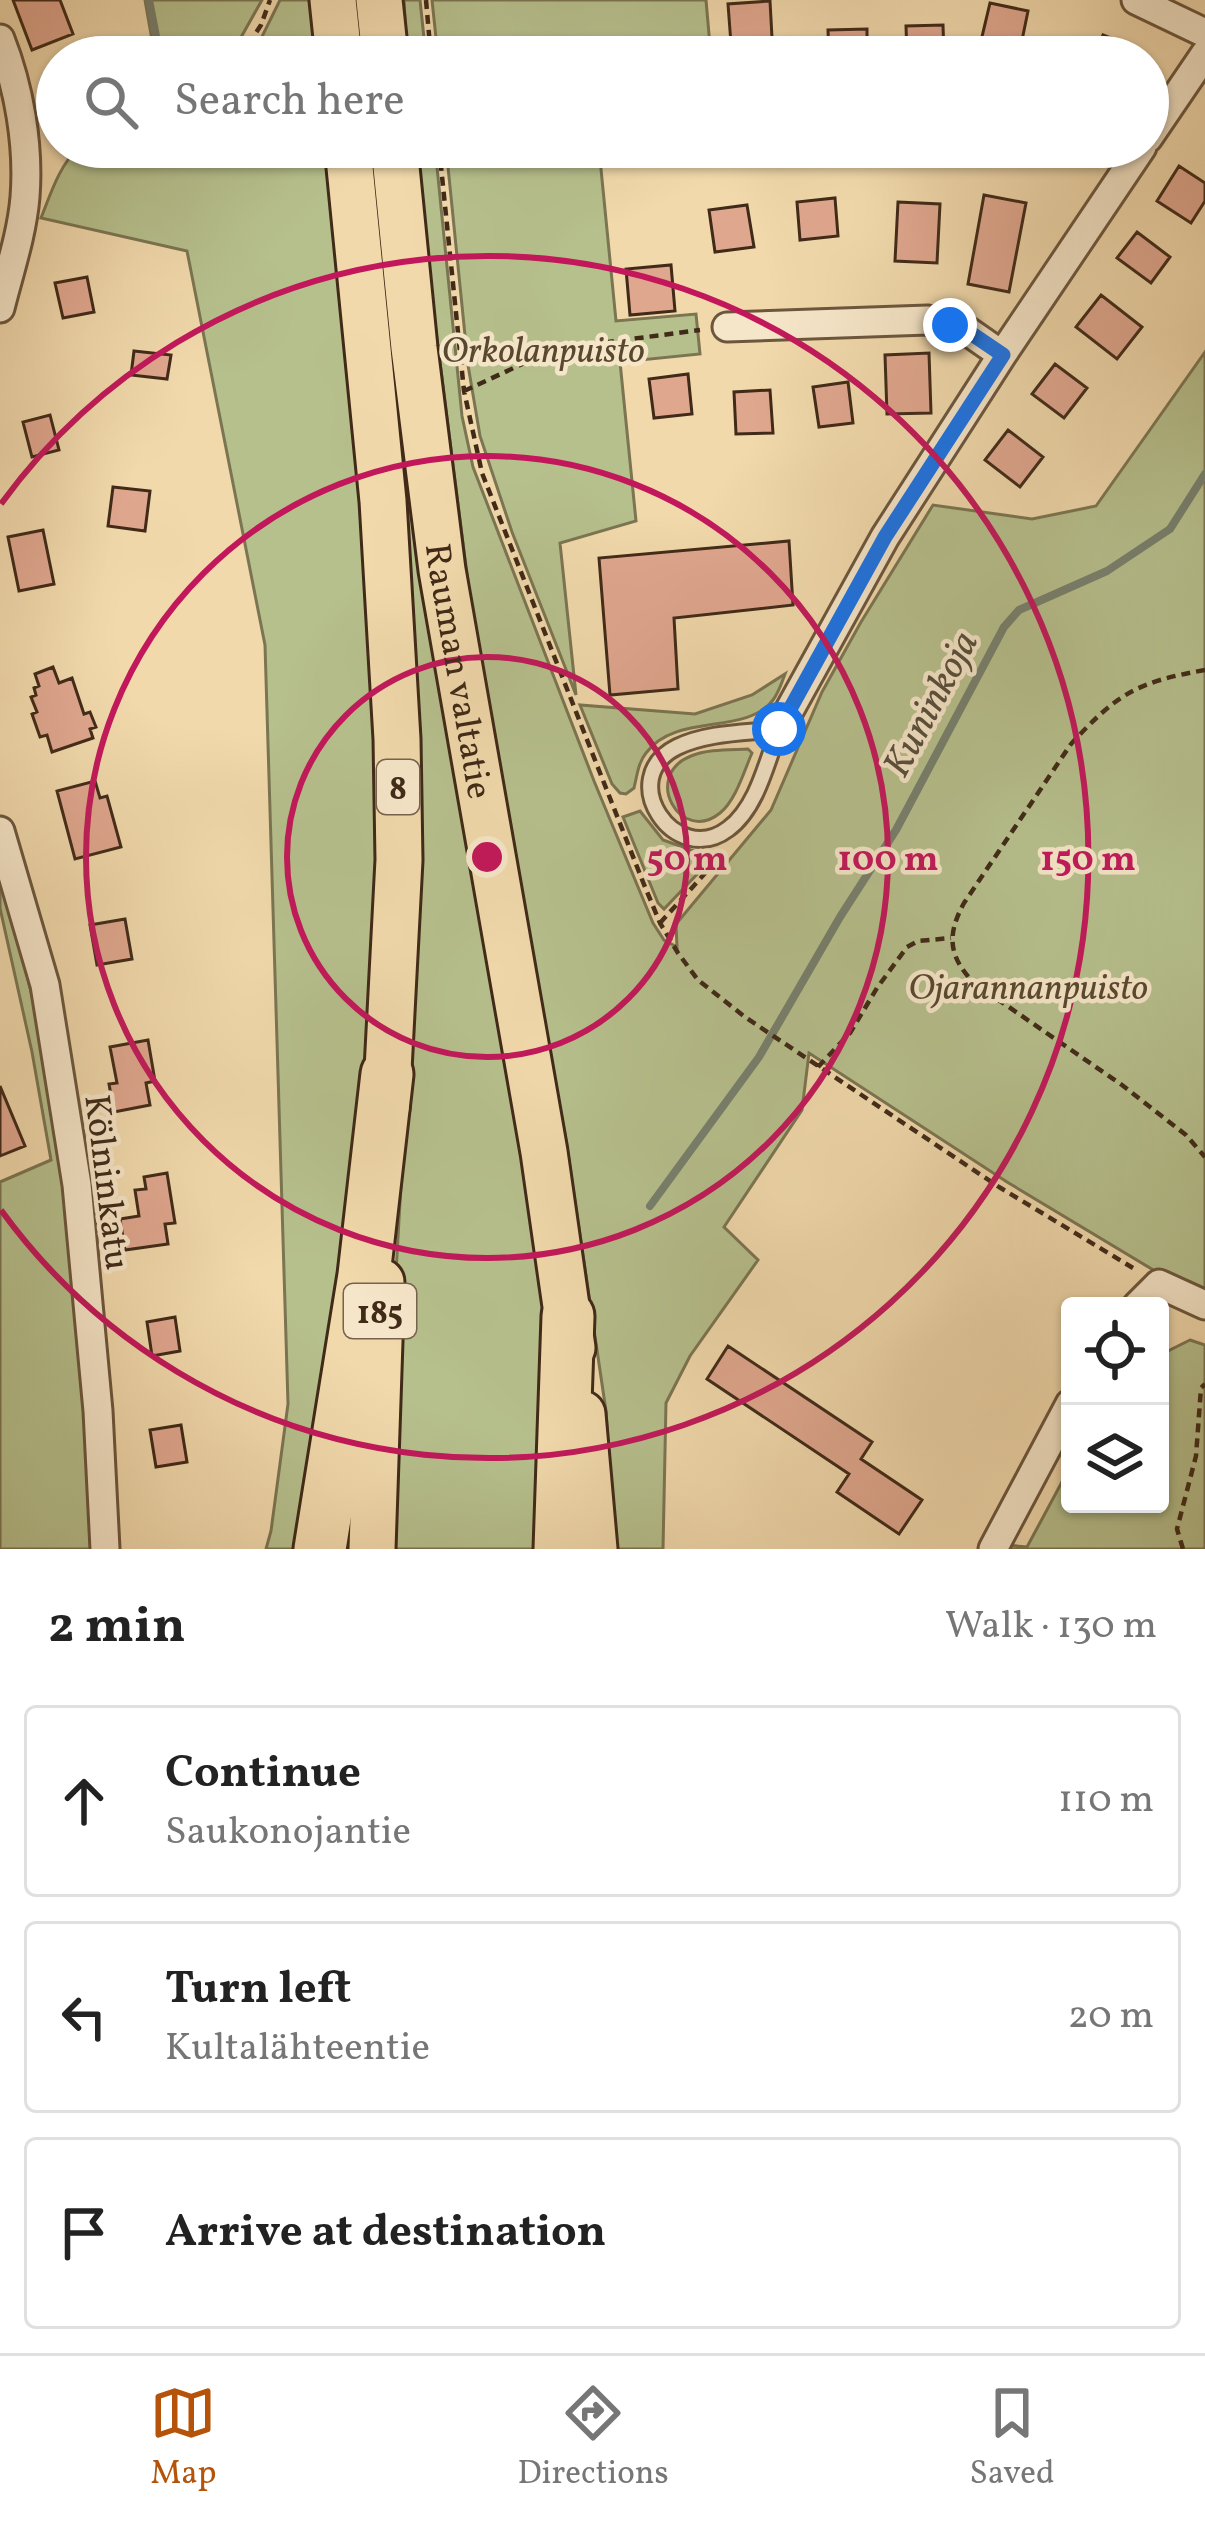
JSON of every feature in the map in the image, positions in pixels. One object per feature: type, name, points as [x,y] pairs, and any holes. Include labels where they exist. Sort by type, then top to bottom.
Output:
[{"type":"highway","points":[[333,0],[337,36]]},
{"type":"highway","points":[[379,0],[383,36]]},
{"type":"highway","name":"Rauman valtatie","points":[[320,1549],[361,1299],[387,1074],[399,860],[383,501],[350,168]]},
{"type":"highway","name":"Rauman valtatie","points":[[396,168],[442,571],[544,1152],[568,1316],[560,1549]]},
{"type":"highway","name":"185","points":[[372,1549],[387,1074]]},
{"type":"highway","points":[[568,1316],[585,1435],[594,1549]]},
{"type":"street","points":[[1136,0],[1205,32]]},
{"type":"street","points":[[0,39],[17,99],[25,183],[0,308]]},
{"type":"street","points":[[1169,108],[1205,54]]},
{"type":"street","points":[[779,729],[885,537],[1128,168]]},
{"type":"street","points":[[727,327],[928,320],[969,332],[1003,355]]},
{"type":"street","name":"Kölninkatu","points":[[0,831],[44,985],[77,1185],[98,1411],[105,1549]]},
{"type":"street","points":[[1146,1297],[1159,1284],[1205,1305]]},
{"type":"street","points":[[993,1549],[1069,1405]]},
{"type":"lane","points":[[779,729],[749,803],[719,834],[689,837],[658,816],[650,794],[654,769],[667,753],[695,740],[779,729]]},
{"type":"path","points":[[254,36],[270,0]]},
{"type":"path","points":[[426,0],[429,36]]},
{"type":"path","points":[[441,168],[464,391],[482,473],[660,923],[677,953],[698,980],[808,1061],[999,1187],[1159,1284]]},
{"type":"path","points":[[464,391],[531,360],[578,346],[727,327]]},
{"type":"path","points":[[1205,670],[1144,684],[1112,702],[1091,722],[1071,744],[964,903],[951,938],[960,968],[974,983],[1122,1085],[1186,1135],[1205,1157]]},
{"type":"path","points":[[660,923],[708,870],[719,834]]},
{"type":"path","points":[[818,1067],[850,1033],[907,946],[951,938]]},
{"type":"path","points":[[1183,1549],[1177,1529],[1196,1456],[1205,1384]]},
{"type":"green space","points":[[145,0],[262,0],[242,36],[151,36]]},
{"type":"green space","points":[[280,0],[311,0],[314,36],[262,36]]},
{"type":"green space","points":[[404,0],[420,0],[424,36],[406,36]]},
{"type":"green space","points":[[432,0],[706,0],[709,36],[436,36]]},
{"type":"green space","points":[[327,168],[360,503],[380,821],[370,1044],[297,1549],[266,1549],[288,1404],[265,645],[187,251],[41,218],[61,171]]},
{"type":"green space","points":[[364,168],[382,168],[543,1254],[548,1549],[385,1549],[385,1469],[416,917]]},
{"type":"green space","name":"Ojarannanpuisto","points":[[419,168],[437,168],[462,416],[473,467],[653,923],[664,940],[677,947],[676,924],[771,810],[822,692],[933,505],[1032,519],[1096,506],[1205,352],[1205,1293],[1165,1277],[1007,1182],[809,1053],[802,1110],[724,1227],[758,1260],[690,1356],[666,1403],[663,1549],[614,1549],[606,1411],[566,1140],[469,590]]},
{"type":"green space","name":"Orkolanpuisto","points":[[448,168],[601,168],[616,321],[696,314],[700,354],[620,362],[636,521],[560,543],[576,695],[480,436]]},
{"type":"green space","points":[[785,674],[775,697],[761,711],[659,740],[643,757],[634,788],[626,794],[612,784],[580,705],[695,714],[752,695]]},
{"type":"green space","points":[[748,749],[752,753],[739,785],[720,813],[706,821],[692,820],[672,804],[669,778],[676,766],[705,752]]},
{"type":"green space","points":[[640,811],[663,840],[694,851],[702,859],[703,868],[664,909],[623,817]]},
{"type":"green space","points":[[0,863],[38,1021],[65,1187],[97,1549],[0,1549],[0,1182],[51,1160],[0,908]]},
{"type":"green space","points":[[1190,1340],[1205,1345],[1205,1549],[1005,1549],[1007,1545],[1027,1547],[1061,1484],[1061,1513],[1169,1513],[1169,1350]]},
{"type":"building","points":[[13,0],[60,0],[73,34],[36,36],[32,50]]},
{"type":"building","points":[[770,1],[772,36],[730,36],[728,4]]},
{"type":"building","points":[[990,3],[1028,11],[1023,36],[982,36]]},
{"type":"building","points":[[943,25],[943,36],[906,36],[906,26]]},
{"type":"building","points":[[867,29],[867,36],[828,36],[828,30]]},
{"type":"building","points":[[1179,166],[1205,183],[1205,201],[1191,223],[1157,201]]},
{"type":"building","points":[[984,195],[1026,203],[1009,292],[968,284]]},
{"type":"building","points":[[835,198],[838,236],[800,240],[797,202]]},
{"type":"building","points":[[898,202],[940,204],[937,263],[895,261]]},
{"type":"building","points":[[747,205],[754,247],[715,252],[709,210]]},
{"type":"building","points":[[1137,232],[1170,257],[1151,283],[1117,258]]},
{"type":"building","points":[[671,265],[675,311],[630,315],[626,269]]},
{"type":"building","points":[[87,277],[94,312],[63,318],[55,283]]},
{"type":"building","points":[[1101,295],[1142,327],[1117,359],[1076,327]]},
{"type":"building","points":[[134,351],[171,355],[167,379],[131,375]]},
{"type":"building","points":[[929,353],[931,413],[887,414],[885,355]]},
{"type":"building","points":[[1055,364],[1087,388],[1064,418],[1032,394]]},
{"type":"building","points":[[688,374],[692,414],[654,418],[649,379]]},
{"type":"building","points":[[848,382],[853,423],[819,427],[813,387]]},
{"type":"building","points":[[770,390],[773,433],[736,434],[734,392]]},
{"type":"building","points":[[50,415],[59,450],[32,457],[23,422]]},
{"type":"building","points":[[1008,430],[1043,457],[1020,487],[985,460]]},
{"type":"building","points":[[113,487],[150,491],[145,531],[108,526]]},
{"type":"building","points":[[43,530],[54,584],[19,591],[8,537]]},
{"type":"building","points":[[789,541],[793,605],[674,618],[678,689],[610,695],[599,558]]},
{"type":"building","points":[[53,667],[59,683],[72,678],[84,714],[90,712],[96,727],[90,729],[93,738],[52,752],[47,735],[40,737],[31,697],[39,686],[35,674]]},
{"type":"building","points":[[95,781],[100,798],[107,796],[121,847],[75,859],[57,791]]},
{"type":"building","points":[[125,919],[132,959],[97,965],[90,925]]},
{"type":"building","points":[[148,1040],[155,1081],[146,1083],[150,1105],[114,1112],[109,1084],[117,1083],[110,1047]]},
{"type":"building","points":[[0,1086],[25,1146],[0,1156]]},
{"type":"building","points":[[167,1173],[175,1223],[165,1224],[168,1244],[125,1250],[120,1219],[139,1216],[135,1190],[146,1189],[144,1177]]},
{"type":"building","points":[[175,1317],[180,1351],[152,1356],[147,1322]]},
{"type":"building","points":[[728,1346],[872,1442],[861,1459],[922,1500],[899,1534],[837,1492],[849,1474],[707,1379]]},
{"type":"building","points":[[181,1425],[187,1462],[156,1467],[150,1430]]},
{"type":"waterway","points":[[149,0],[156,36]]},
{"type":"waterway","name":"Kuninkoja","points":[[650,1206],[759,1057],[896,830],[1004,627],[1019,610],[1107,571],[1170,529],[1205,474]]},
{"type":"route","points":[[779,729],[885,537],[1003,355],[950,325]]}]
